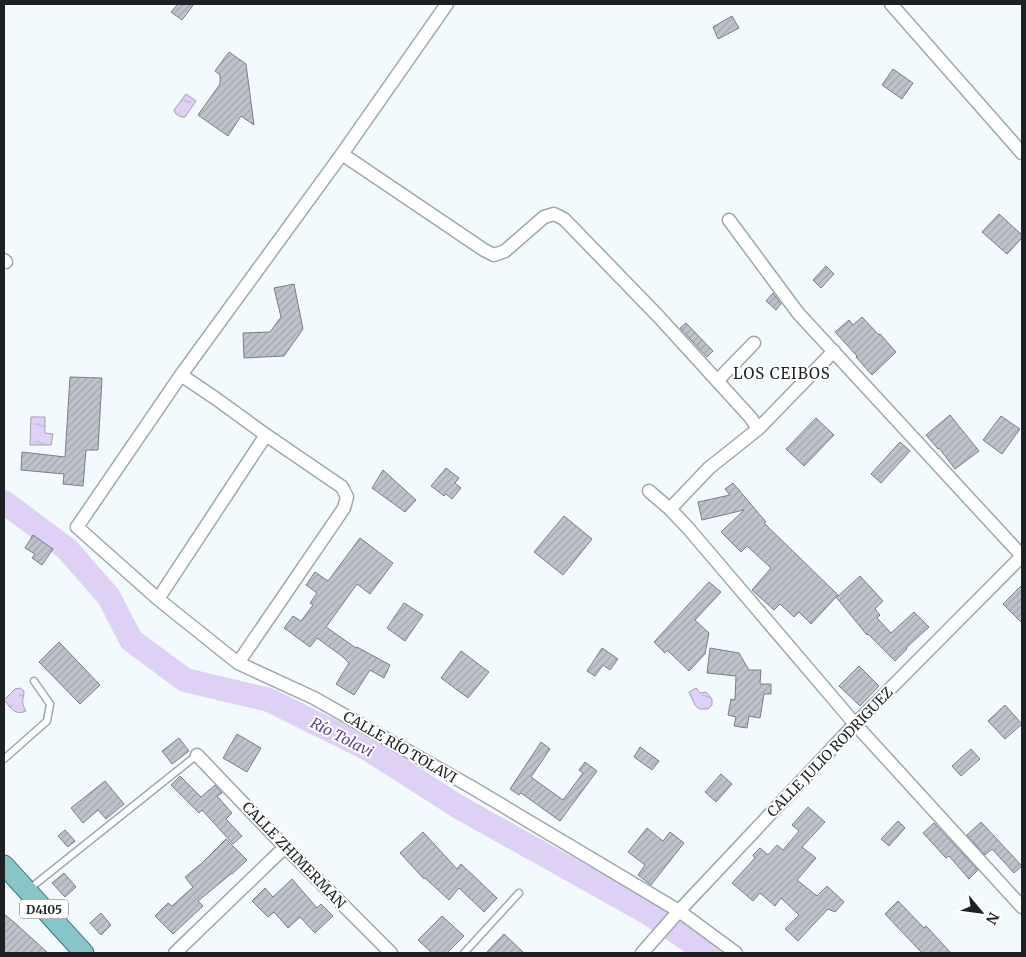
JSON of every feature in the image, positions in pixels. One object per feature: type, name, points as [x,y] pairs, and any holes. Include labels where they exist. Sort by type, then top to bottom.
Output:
[{"type":"main road","name":"D4105","points":[[4,865],[84,953]]},
{"type":"street","points":[[238,663],[344,508],[347,497],[342,487],[181,375],[342,154],[446,4]]},
{"type":"street","points":[[892,4],[1022,153]]},
{"type":"street","points":[[342,154],[494,255],[505,251],[544,216],[554,214],[564,219],[659,317],[751,418],[758,430]]},
{"type":"street","points":[[729,220],[798,313],[1022,556]]},
{"type":"street","points":[[717,381],[754,343]]},
{"type":"street","points":[[670,509],[709,468],[758,430],[834,351]]},
{"type":"street","name":"CALLE RÍO TOLAVI","points":[[181,375],[77,527],[158,599],[238,663],[314,698],[472,788],[736,953]]},
{"type":"street","points":[[158,599],[266,435]]},
{"type":"street","points":[[649,491],[688,528],[855,724],[1022,907]]},
{"type":"street","name":"CALLE JULIO RODRIGUEZ","points":[[642,953],[855,724],[1022,556]]},
{"type":"street","name":"CALLE ZHIMERMAN","points":[[197,755],[285,847],[391,953]]},
{"type":"street","points":[[175,953],[285,847]]},
{"type":"lane","points":[[4,759],[47,721],[50,704],[34,681]]},
{"type":"lane","points":[[27,891],[197,755]]},
{"type":"lane","points":[[464,953],[520,893]]},
{"type":"water","points":[[186,94],[196,101],[185,117],[181,117],[174,110]]},
{"type":"water","points":[[31,417],[45,417],[45,433],[53,434],[51,445],[30,445]]},
{"type":"water","points":[[20,688],[24,691],[23,702],[26,711],[19,713],[4,700],[15,689]]},
{"type":"water","points":[[696,688],[700,693],[706,692],[712,699],[712,705],[708,709],[699,709],[695,705],[689,692]]},
{"type":"building","points":[[178,4],[194,4],[182,20],[171,12]]},
{"type":"building","points":[[732,16],[739,28],[718,39],[713,27]]},
{"type":"building","points":[[229,52],[246,64],[254,125],[241,116],[228,136],[198,115],[220,84],[220,75],[215,71]]},
{"type":"building","points":[[893,69],[913,83],[902,99],[882,85]]},
{"type":"building","points":[[999,214],[1022,235],[1022,238],[1007,254],[982,232]]},
{"type":"building","points":[[826,266],[834,274],[821,288],[813,280]]},
{"type":"building","points":[[294,284],[303,329],[284,356],[244,358],[243,333],[270,332],[281,317],[274,288]]},
{"type":"building","points":[[773,293],[781,304],[776,310],[766,301]]},
{"type":"building","points":[[862,317],[896,352],[872,375],[835,332],[849,320],[853,325]]},
{"type":"building","points":[[686,323],[713,351],[707,357],[680,328]]},
{"type":"building","points":[[70,377],[102,378],[98,450],[86,450],[83,486],[63,484],[64,474],[21,470],[22,452],[65,457]]},
{"type":"building","points":[[950,415],[979,451],[955,469],[926,435]]},
{"type":"building","points":[[1001,416],[1020,429],[1002,454],[983,440]]},
{"type":"building","points":[[816,418],[834,435],[804,466],[786,449]]},
{"type":"building","points":[[900,442],[910,451],[881,483],[871,474]]},
{"type":"building","points":[[446,468],[459,478],[455,483],[461,488],[452,499],[446,494],[444,496],[431,486]]},
{"type":"building","points":[[383,470],[416,500],[405,512],[372,488]]},
{"type":"building","points":[[733,483],[766,522],[764,523],[838,595],[837,597],[860,576],[883,601],[875,609],[880,615],[877,618],[891,633],[914,612],[929,627],[895,661],[867,635],[836,597],[811,624],[799,612],[794,617],[780,604],[774,610],[752,590],[771,568],[747,546],[741,552],[721,532],[744,510],[702,520],[698,502],[730,495],[725,489]]},
{"type":"building","points":[[564,516],[592,539],[563,575],[534,552]]},
{"type":"building","points":[[33,535],[53,549],[42,565],[32,558],[35,554],[25,548]]},
{"type":"building","points":[[360,538],[393,563],[370,594],[357,584],[326,627],[356,648],[390,665],[384,678],[370,670],[354,695],[336,684],[349,663],[343,657],[317,638],[310,647],[284,628],[293,616],[301,621],[313,605],[310,603],[317,593],[306,585],[315,572],[328,581]]},
{"type":"building","points":[[709,582],[721,592],[695,620],[709,633],[705,654],[689,671],[667,650],[665,653],[654,642]]},
{"type":"building","points":[[1022,585],[1022,623],[1003,604]]},
{"type":"building","points":[[404,603],[423,615],[405,641],[387,628]]},
{"type":"building","points":[[59,642],[100,685],[80,704],[39,662]]},
{"type":"building","points":[[602,648],[618,659],[610,670],[603,665],[595,676],[587,671]]},
{"type":"building","points":[[710,648],[739,653],[749,670],[761,670],[760,684],[771,684],[771,694],[764,694],[760,718],[749,716],[747,728],[734,726],[736,717],[728,715],[731,699],[735,700],[736,676],[707,673]]},
{"type":"building","points":[[461,651],[489,672],[468,698],[441,678]]},
{"type":"building","points":[[859,666],[879,686],[860,706],[839,686]]},
{"type":"building","points":[[1005,705],[1022,724],[1005,739],[988,721]]},
{"type":"building","points":[[237,734],[261,748],[247,772],[223,758]]},
{"type":"building","points":[[179,738],[189,751],[172,764],[162,751]]},
{"type":"building","points":[[541,742],[550,749],[531,777],[563,800],[583,773],[579,770],[585,762],[597,771],[560,821],[521,793],[519,795],[510,789]]},
{"type":"building","points":[[640,747],[659,761],[652,770],[634,757]]},
{"type":"building","points":[[971,749],[980,759],[961,776],[952,766]]},
{"type":"building","points":[[721,774],[732,784],[716,802],[705,792]]},
{"type":"building","points":[[180,776],[201,797],[215,785],[222,793],[217,796],[232,813],[226,819],[242,836],[233,844],[202,810],[199,813],[171,785]]},
{"type":"building","points":[[105,781],[124,804],[106,819],[98,810],[83,823],[71,808]]},
{"type":"building","points":[[808,807],[825,822],[802,847],[816,858],[797,880],[817,896],[827,886],[844,902],[835,912],[828,909],[798,941],[785,929],[799,915],[781,898],[775,906],[760,893],[753,901],[732,883],[755,858],[753,855],[760,848],[768,855],[777,845],[783,850],[799,831],[792,825]]},
{"type":"building","points":[[898,821],[905,828],[889,846],[881,839]]},
{"type":"building","points":[[981,822],[1022,866],[1014,873],[992,849],[985,855],[967,835]]},
{"type":"building","points":[[934,823],[978,870],[969,879],[949,856],[946,858],[923,833]]},
{"type":"building","points":[[647,828],[663,841],[670,832],[684,843],[651,885],[638,875],[645,865],[628,852]]},
{"type":"building","points":[[65,830],[75,841],[68,847],[58,836]]},
{"type":"building","points":[[423,832],[457,869],[461,864],[497,898],[484,912],[459,888],[449,900],[424,879],[400,853]]},
{"type":"building","points":[[226,839],[247,860],[198,901],[203,906],[173,934],[155,916],[168,903],[172,906],[193,887],[185,877]]},
{"type":"building","points":[[64,873],[76,887],[65,897],[52,883]]},
{"type":"building","points":[[292,879],[317,908],[321,904],[333,916],[315,933],[300,917],[288,928],[274,912],[268,917],[252,901],[265,888],[273,897]]},
{"type":"building","points":[[898,901],[924,928],[926,926],[951,953],[922,953],[885,914]]},
{"type":"building","points":[[101,913],[111,925],[101,935],[90,923]]},
{"type":"building","points":[[4,914],[15,923],[48,953],[4,953]]},
{"type":"building","points":[[442,916],[464,936],[447,953],[432,953],[418,940]]},
{"type":"building","points":[[504,934],[524,953],[486,953]]},
{"type":"waterway","name":"Río Tolavi","points":[[4,502],[67,549],[109,597],[131,640],[185,680],[269,700],[368,749],[457,806],[648,913],[708,953]]},
{"type":"district","name":"LOS CEIBOS","points":[[782,373]]}]
